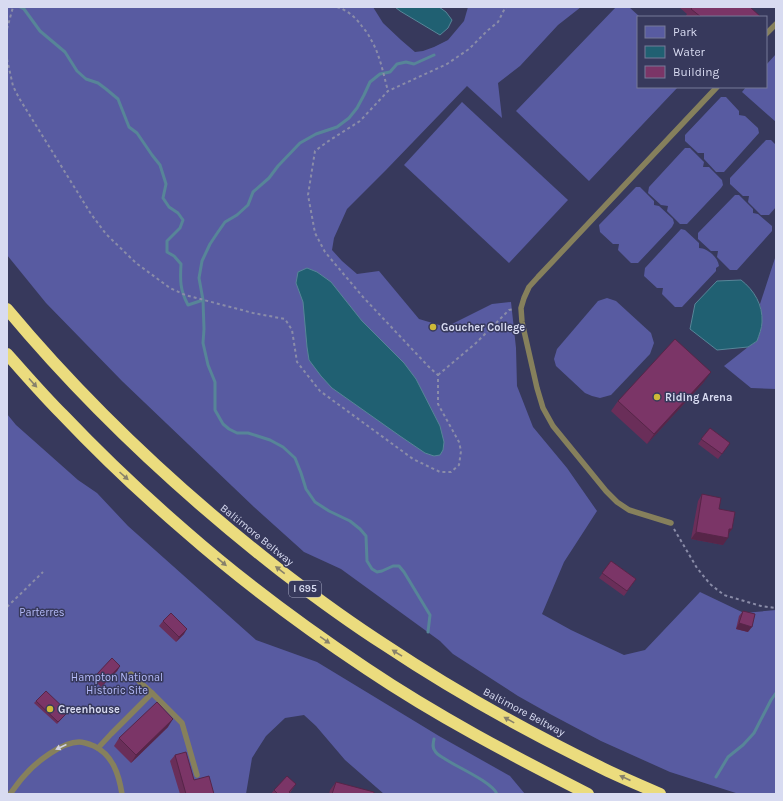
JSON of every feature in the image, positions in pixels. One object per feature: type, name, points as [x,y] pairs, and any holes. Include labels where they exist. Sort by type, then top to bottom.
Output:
[{"type":"highway","name":"Baltimore Beltway","points":[[7,309],[80,392],[134,444],[202,507],[313,596],[384,645],[455,689],[538,736],[601,768],[660,794]]},
{"type":"highway","name":"I 695","points":[[7,354],[60,413],[120,472],[185,531],[236,574],[295,619],[368,669],[441,715],[518,758],[588,794]]},
{"type":"lane","points":[[767,33],[776,24]]},
{"type":"lane","points":[[671,523],[629,510],[617,502],[606,491],[553,426],[543,408],[537,388],[522,322],[521,308],[529,287],[715,88]]},
{"type":"lane","points":[[124,680],[131,674],[182,723],[197,775]]},
{"type":"lane","points":[[98,748],[152,693]]},
{"type":"lane","points":[[10,794],[26,773],[43,758],[66,744],[79,742],[98,748],[106,754],[114,766],[120,782],[122,794]]},
{"type":"path","points":[[7,29],[13,7]]},
{"type":"path","points":[[337,7],[344,9],[357,20],[370,37],[381,62],[388,90]]},
{"type":"path","points":[[7,59],[14,86],[19,98],[91,214],[106,234],[136,263],[170,288],[185,295],[253,313],[285,319],[292,330],[297,362],[320,391],[413,459],[440,472],[451,472],[459,465],[461,451],[459,442],[438,404],[438,375],[363,297],[325,252],[315,233],[308,195],[315,152],[327,142],[360,121],[388,90],[447,64],[469,49],[498,22],[505,8],[507,7]]},
{"type":"path","points":[[438,375],[476,343],[509,310],[521,308]]},
{"type":"path","points":[[671,523],[697,568],[710,584],[724,595],[761,606],[776,608]]},
{"type":"path","points":[[7,607],[43,572]]},
{"type":"green space","points":[[7,7],[373,7],[383,23],[415,52],[434,47],[448,40],[464,21],[468,7],[581,7],[558,25],[520,66],[498,83],[502,118],[467,86],[347,209],[334,238],[332,250],[357,274],[379,271],[419,319],[446,327],[492,304],[511,302],[516,348],[517,386],[533,427],[567,468],[597,511],[564,562],[542,614],[571,630],[624,655],[645,650],[700,592],[744,613],[776,610],[776,794],[739,794],[670,772],[601,741],[518,696],[453,654],[440,641],[341,569],[304,552],[254,507],[122,381],[46,303],[7,255]]},
{"type":"green space","points":[[616,7],[629,7],[639,16],[637,16],[637,88],[677,88],[589,181],[516,111]]},
{"type":"green space","points":[[776,54],[776,122],[742,92],[745,88],[767,88],[767,64]]},
{"type":"green space","points":[[721,97],[726,97],[739,111],[739,115],[745,116],[758,128],[759,133],[724,172],[716,172],[704,159],[704,153],[698,153],[685,141],[685,135]]},
{"type":"green space","points":[[462,102],[568,200],[509,263],[404,165]]},
{"type":"green space","points":[[766,140],[771,140],[776,145],[776,207],[769,215],[761,215],[748,202],[749,196],[743,196],[730,184],[730,178]]},
{"type":"green space","points":[[685,148],[690,148],[704,162],[703,167],[709,167],[722,180],[723,185],[687,224],[680,224],[667,211],[668,206],[661,205],[648,193],[649,187]]},
{"type":"green space","points":[[636,187],[640,187],[654,201],[654,205],[659,206],[673,219],[674,223],[638,263],[631,263],[618,250],[619,244],[613,244],[600,232],[599,225]]},
{"type":"green space","points":[[735,195],[739,195],[753,209],[753,213],[758,214],[772,226],[772,231],[737,270],[730,270],[717,257],[718,251],[711,251],[698,239],[698,233]]},
{"type":"green space","points":[[681,229],[685,230],[699,243],[699,248],[702,248],[712,254],[717,259],[719,266],[682,307],[675,307],[662,294],[663,288],[657,288],[644,276],[645,268]]},
{"type":"green space","points":[[776,255],[776,389],[751,388],[724,366],[757,341],[762,322],[760,304]]},
{"type":"green space","points":[[607,298],[616,301],[651,333],[654,343],[650,354],[611,395],[600,398],[585,393],[556,366],[554,359],[557,349],[598,301]]},
{"type":"green space","name":"Hampton National Historic Site","points":[[7,414],[16,425],[78,480],[97,493],[128,526],[256,640],[317,662],[439,736],[510,776],[525,794],[384,794],[345,760],[316,726],[304,715],[285,718],[266,736],[252,758],[246,794],[7,794]]},
{"type":"water","points":[[395,7],[439,7],[446,12],[452,20],[448,28],[440,35]]},
{"type":"water","points":[[307,268],[317,272],[331,282],[362,321],[404,363],[416,379],[440,426],[444,442],[443,450],[440,455],[434,456],[425,453],[332,388],[309,360],[303,302],[296,283],[298,272]]},
{"type":"water","points":[[741,280],[750,288],[757,298],[761,310],[762,327],[757,341],[748,347],[717,350],[690,329],[695,304],[717,281]]},
{"type":"building","points":[[693,7],[750,7],[760,16],[700,16],[691,9]]},
{"type":"building","name":"Riding Arena","points":[[675,339],[711,372],[654,434],[618,401]]},
{"type":"building","points":[[710,428],[730,443],[722,454],[701,439]]},
{"type":"building","points":[[702,494],[721,498],[719,509],[735,512],[732,529],[729,529],[728,538],[696,532]]},
{"type":"building","points":[[611,561],[636,579],[627,591],[602,573]]},
{"type":"building","points":[[743,611],[755,614],[752,627],[739,623]]},
{"type":"building","points":[[171,613],[187,629],[179,637],[163,621]]},
{"type":"building","points":[[112,658],[120,666],[105,682],[97,674]]},
{"type":"building","name":"Greenhouse","points":[[46,691],[68,712],[58,722],[36,701]]},
{"type":"building","points":[[157,702],[173,719],[136,755],[119,738]]},
{"type":"building","points":[[186,752],[194,780],[209,776],[214,794],[186,794],[175,755]]},
{"type":"building","points":[[287,776],[296,784],[289,792],[291,794],[278,794],[274,790]]},
{"type":"building","points":[[336,782],[374,792],[374,794],[332,794]]},
{"type":"waterway","points":[[20,7],[24,9],[40,31],[65,52],[77,71],[86,79],[98,83],[118,99],[129,127],[137,133],[160,165],[166,184],[163,198],[169,207],[178,213],[183,220],[180,228],[167,241],[167,252],[174,256],[181,264],[181,285],[183,295],[188,305],[203,300],[203,343],[208,365],[215,382],[215,410],[223,424],[237,433],[248,433],[270,440],[283,447],[295,458],[306,489],[315,502],[329,511],[350,521],[366,536],[367,561],[372,569],[377,572],[393,566],[399,566],[404,572],[430,615],[428,632]]},
{"type":"waterway","points":[[203,300],[199,278],[202,261],[210,244],[225,222],[237,215],[248,205],[253,192],[269,178],[278,166],[300,143],[316,134],[337,127],[349,118],[357,108],[370,82],[380,74],[390,72],[397,64],[406,62],[414,64],[434,55]]},
{"type":"waterway","points":[[716,777],[728,757],[743,745],[754,733],[776,693]]},
{"type":"waterway","points":[[434,739],[433,747],[437,754],[482,780],[494,789],[497,794]]},
{"type":"place","name":"Goucher College","points":[[433,327]]},
{"type":"place","name":"Riding Arena","points":[[657,397]]},
{"type":"place","name":"Greenhouse","points":[[50,709]]},
{"type":"park label","name":"Parterres","points":[[42,612]]}]
